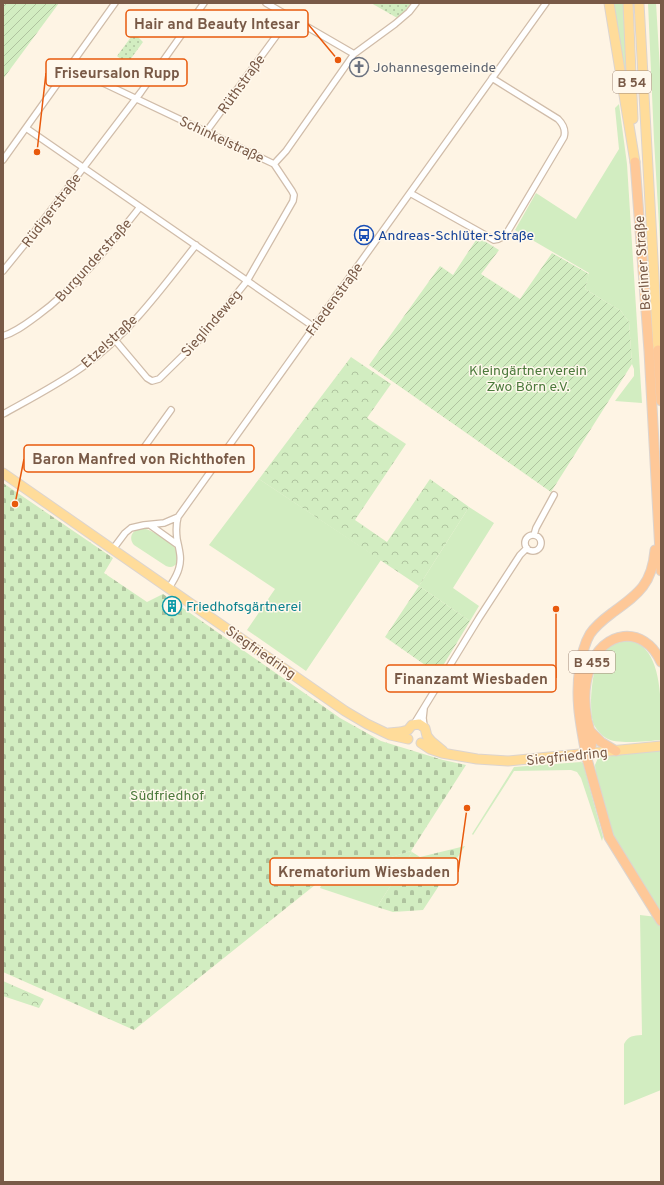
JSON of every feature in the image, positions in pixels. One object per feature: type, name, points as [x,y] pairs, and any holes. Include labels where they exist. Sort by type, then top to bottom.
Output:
[{"type":"highway","name":"Berliner Straße","points":[[635,162],[649,359],[658,523]]},
{"type":"highway","name":"Berliner Straße","points":[[658,350],[661,401]]},
{"type":"highway","name":"B 54","points":[[658,523],[661,571]]},
{"type":"highway","points":[[586,754],[578,709],[578,691],[584,646],[590,634],[601,622],[634,597],[646,584],[651,574],[654,561],[658,523]]},
{"type":"highway","name":"B 455","points":[[590,731],[586,709],[586,680],[594,658],[603,645],[616,638],[635,637],[650,645],[661,662]]},
{"type":"highway","points":[[586,754],[591,747],[590,731]]},
{"type":"highway","points":[[590,731],[601,742],[616,751]]},
{"type":"highway","points":[[575,755],[582,756],[587,759],[609,837],[661,921]]},
{"type":"main road","points":[[609,3],[635,162]]},
{"type":"main road","name":"Berliner Straße","points":[[628,3],[635,162]]},
{"type":"main road","name":"Berliner Straße","points":[[639,3],[658,350]]},
{"type":"main road","points":[[654,295],[661,285]]},
{"type":"main road","name":"Siegfriedring","points":[[3,473],[345,711],[367,724],[396,737],[410,731],[419,724],[424,726]]},
{"type":"main road","points":[[421,743],[427,736],[424,726]]},
{"type":"main road","name":"Siegfriedring","points":[[410,731],[415,744],[421,743],[434,751],[478,759],[508,761],[661,746]]},
{"type":"main road","name":"Siegfriedring","points":[[427,736],[437,747],[450,754]]},
{"type":"street","points":[[3,160],[115,3]]},
{"type":"street","name":"Rüdigerstraße","points":[[3,271],[163,63],[204,3]]},
{"type":"street","points":[[266,3],[354,54]]},
{"type":"street","points":[[274,164],[286,151],[354,54],[395,24],[409,12],[416,3]]},
{"type":"street","name":"Friedenstraße","points":[[178,517],[546,3]]},
{"type":"street","name":"Rüthstraße","points":[[206,132],[290,17]]},
{"type":"street","name":"Schinkelstraße","points":[[70,66],[274,164],[292,191],[294,198],[247,281]]},
{"type":"street","points":[[410,193],[494,240],[502,237],[508,231],[565,133],[563,125],[558,119],[492,78]]},
{"type":"street","points":[[26,128],[314,328]]},
{"type":"street","name":"Burgunderstraße","points":[[3,336],[20,330],[66,293],[102,254],[140,207]]},
{"type":"street","name":"Etzelstraße","points":[[3,414],[48,389],[84,366],[115,340],[154,298],[196,245]]},
{"type":"street","name":"Sieglindeweg","points":[[115,340],[147,378],[156,380],[202,337],[247,281]]},
{"type":"street","points":[[130,467],[171,410]]},
{"type":"street","points":[[534,535],[536,528],[554,495]]},
{"type":"street","points":[[113,549],[125,533],[131,528],[164,523],[178,517]]},
{"type":"street","points":[[169,588],[176,578],[180,567],[181,559],[176,528],[178,517]]},
{"type":"street","points":[[150,525],[178,545]]},
{"type":"street","points":[[534,535],[539,537],[541,544],[536,551],[529,550],[527,548],[525,543],[528,536],[534,535]]},
{"type":"street","points":[[410,731],[479,618],[520,555],[527,548]]},
{"type":"street","points":[[424,726],[423,716],[426,705]]},
{"type":"green space","points":[[3,3],[59,3],[3,79]]},
{"type":"green space","points":[[371,3],[411,3],[399,19]]},
{"type":"green space","points":[[612,3],[624,3],[629,98]]},
{"type":"green space","points":[[648,3],[656,3],[661,86],[661,259],[654,140]]},
{"type":"green space","points":[[134,33],[143,42],[127,64],[117,56]]},
{"type":"green space","points":[[619,104],[627,164],[642,403],[615,401],[634,376],[629,322],[621,311],[585,289],[589,273],[515,230],[536,193],[576,219],[619,149],[615,108]]},
{"type":"green space","name":"Kleingärtnerverein Zwo Börn e.V.","points":[[478,237],[499,250],[481,274],[520,299],[552,253],[589,274],[585,289],[621,311],[629,322],[632,364],[551,492],[369,365],[440,266],[453,275]]},
{"type":"green space","points":[[351,357],[391,384],[367,418],[406,444],[355,520],[387,542],[430,479],[469,507],[419,586],[259,479]]},
{"type":"green space","points":[[259,479],[381,560],[306,671],[247,630],[275,589],[209,545]]},
{"type":"green space","name":"Südfriedhof","points":[[3,483],[113,558],[104,573],[147,602],[163,594],[340,718],[381,741],[443,760],[466,765],[411,851],[325,877],[134,1030],[3,972]]},
{"type":"green space","points":[[469,507],[494,523],[453,588],[479,606],[470,621],[419,586]]},
{"type":"green space","points":[[143,528],[161,536],[176,549],[178,562],[175,565],[172,567],[166,566],[134,545],[131,539],[132,534],[134,531]]},
{"type":"green space","points":[[419,586],[470,621],[438,674],[385,637]]},
{"type":"green space","points":[[624,641],[639,644],[647,651],[653,662],[657,674],[661,702],[661,740],[633,742],[611,740],[602,735],[594,725],[592,719],[591,701],[594,672],[599,658],[606,649]]},
{"type":"green space","points":[[661,749],[661,915],[612,835],[597,786],[595,765],[598,758]]},
{"type":"green space","points":[[583,763],[603,837],[602,841],[581,778],[577,772],[571,770],[514,771],[473,835],[472,834],[514,767]]},
{"type":"green space","points":[[465,846],[423,910],[393,912],[377,907],[412,852],[420,857]]},
{"type":"green space","points":[[411,851],[412,852],[377,907],[320,888],[321,886],[318,883],[325,877]]},
{"type":"green space","points":[[640,915],[657,917],[661,926],[661,1090],[624,1105],[624,1044],[630,1037],[642,1035]]},
{"type":"green space","points":[[3,981],[44,999],[39,1008],[3,996]]},
{"type":"place","name":"Hair and Beauty Intesar","points":[[338,60]]},
{"type":"place","name":"Johannesgemeinde","points":[[359,67]]},
{"type":"place","name":"Friseursalon Rupp","points":[[37,152]]},
{"type":"place","name":"Andreas-Schlüter-Straße","points":[[364,235]]},
{"type":"place","name":"Baron Manfred von Richthofen","points":[[15,504]]},
{"type":"place","name":"Friedhofsgärtnerei","points":[[172,606]]},
{"type":"place","name":"Finanzamt Wiesbaden","points":[[556,609]]},
{"type":"place","name":"Krematorium Wiesbaden","points":[[467,808]]}]
